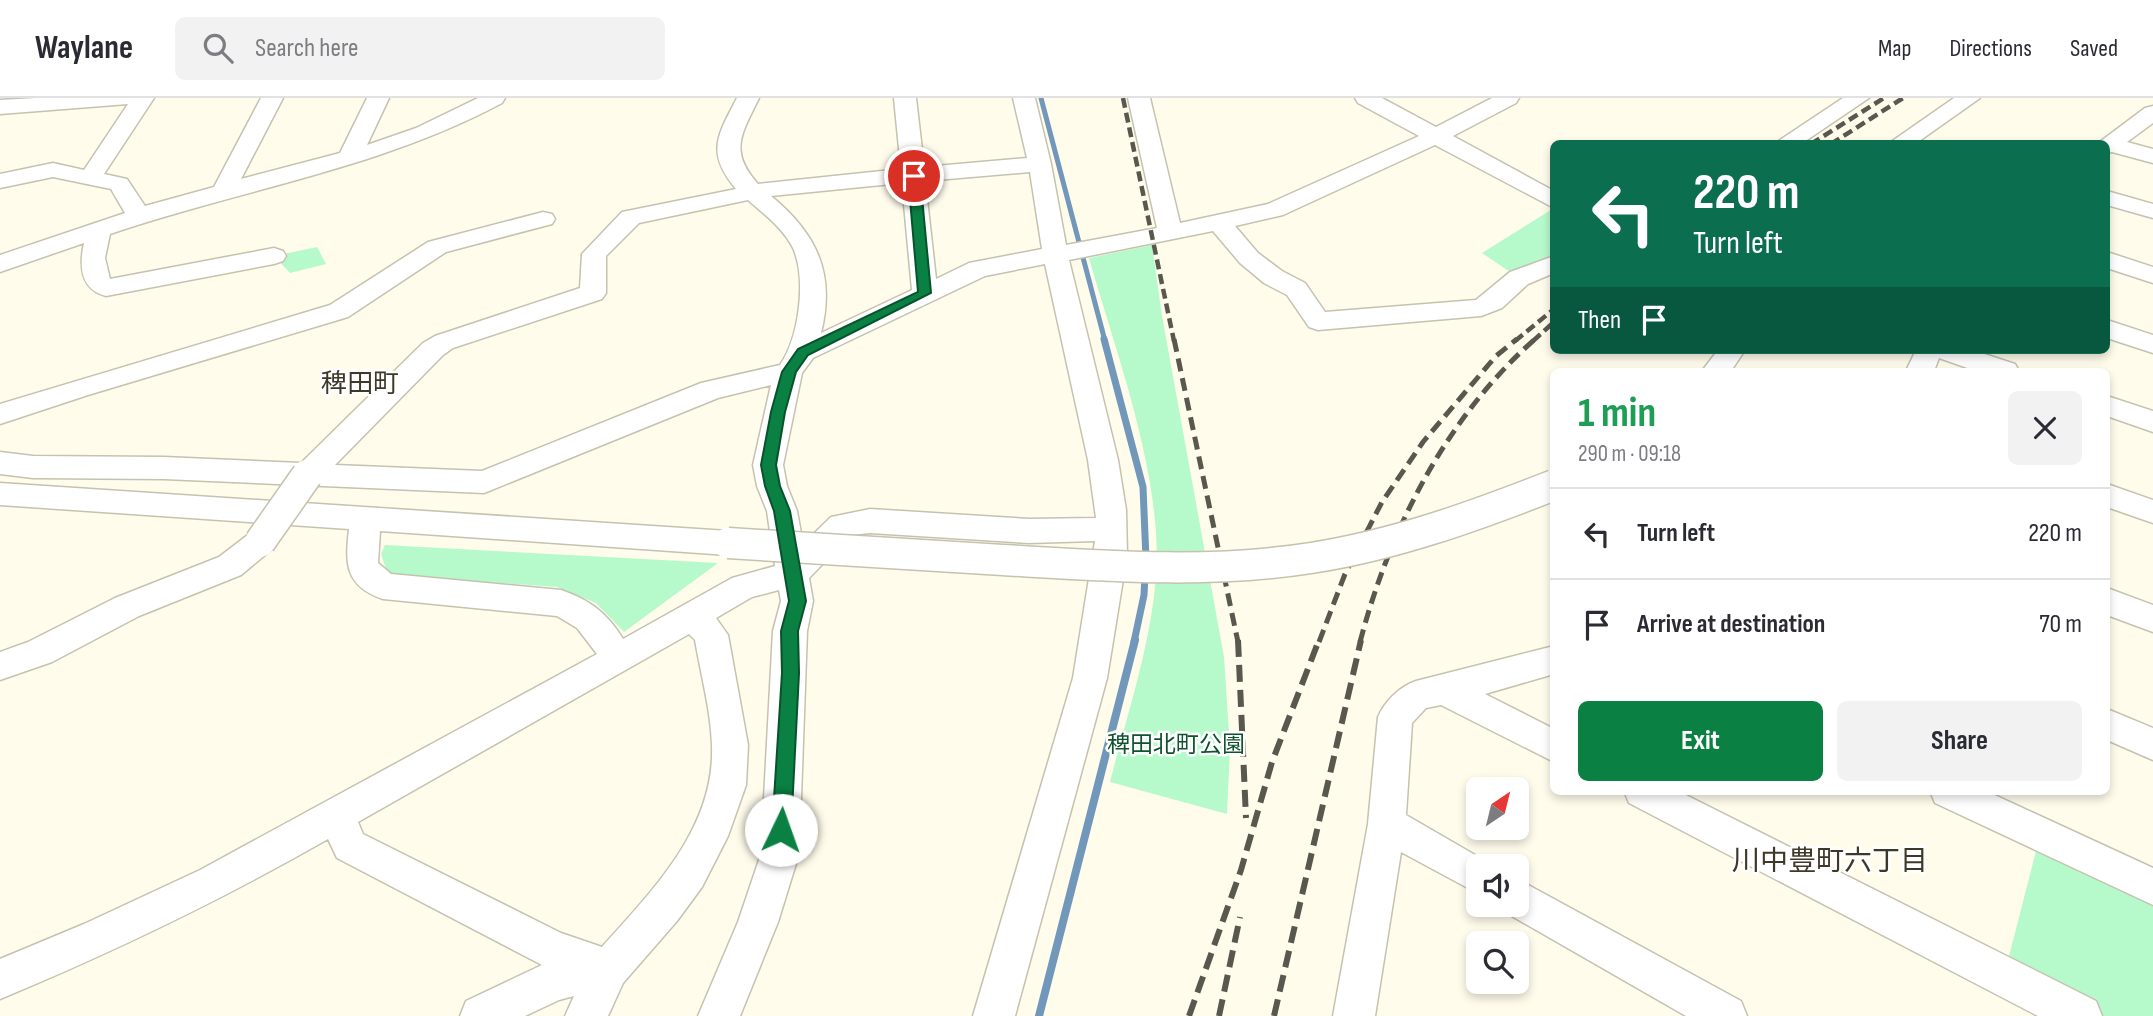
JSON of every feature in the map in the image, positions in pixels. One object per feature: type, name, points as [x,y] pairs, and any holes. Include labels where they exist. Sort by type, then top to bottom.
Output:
[{"type":"street","points":[[0,107],[128,98]]},
{"type":"street","points":[[90,178],[143,98]]},
{"type":"street","points":[[223,191],[272,98]]},
{"type":"street","points":[[349,159],[378,98]]},
{"type":"street","points":[[0,264],[139,216],[409,140],[494,98]]},
{"type":"street","points":[[719,1016],[758,922],[780,854],[790,631],[797,601],[782,511],[772,486],[768,465],[778,412],[811,321],[813,293],[806,250],[786,220],[753,193],[737,175],[729,156],[728,138],[748,98]]},
{"type":"street","points":[[905,98],[925,293]]},
{"type":"street","points":[[994,1016],[1090,678],[1102,622],[1112,529],[1104,460],[1061,253],[1024,98]]},
{"type":"street","points":[[1139,98],[1170,232]]},
{"type":"street","points":[[1366,98],[1550,199]]},
{"type":"street","points":[[0,463],[33,467],[164,468],[484,482],[711,390],[796,362],[925,293],[978,269],[1275,210],[1436,137],[1507,98]]},
{"type":"street","points":[[1790,140],[1858,98]]},
{"type":"street","points":[[1905,140],[1969,98]]},
{"type":"street","points":[[2110,144],[2153,113]]},
{"type":"street","points":[[2110,145],[2153,156]]},
{"type":"street","points":[[0,666],[40,652],[138,602],[230,566],[260,542],[307,475],[432,349],[460,336],[593,293],[594,254],[631,217],[779,187],[1040,164]]},
{"type":"street","points":[[0,181],[53,170],[119,184],[139,216]]},
{"type":"street","points":[[2110,199],[2153,211]]},
{"type":"street","points":[[0,414],[78,388],[339,311],[436,247],[543,219]]},
{"type":"street","points":[[1219,223],[1249,258],[1272,277],[1296,289],[1318,321],[1481,308],[1493,302],[1519,278],[1550,266]]},
{"type":"street","points":[[99,230],[93,258],[97,282],[106,288],[274,256]]},
{"type":"street","points":[[2110,261],[2153,275]]},
{"type":"street","points":[[2110,330],[2153,344]]},
{"type":"street","points":[[1718,368],[1729,354]]},
{"type":"street","points":[[1955,354],[1996,368]]},
{"type":"street","points":[[2110,407],[2153,422]]},
{"type":"street","points":[[0,494],[366,521],[1151,567],[1232,566],[1309,558],[1376,545],[1474,518],[1550,487]]},
{"type":"street","points":[[2110,496],[2153,512]]},
{"type":"street","points":[[366,521],[361,559],[363,569],[383,586],[561,603],[578,609],[592,620],[617,659]]},
{"type":"street","points":[[0,979],[99,938],[193,893],[336,816],[743,587],[793,574],[842,525],[870,521],[1029,531],[1112,529]]},
{"type":"street","points":[[2110,602],[2153,619]]},
{"type":"street","points":[[586,1016],[609,969],[663,908],[688,874],[709,836],[729,785],[730,745],[711,635],[692,616]]},
{"type":"street","points":[[1359,1014],[1387,824],[1395,717],[1416,696],[1550,661]]},
{"type":"street","points":[[1443,689],[1550,744]]},
{"type":"street","points":[[2110,725],[2153,744]]},
{"type":"street","points":[[1650,795],[2081,1016]]},
{"type":"street","points":[[1957,795],[2153,887]]},
{"type":"street","points":[[336,816],[351,846],[553,950],[609,969]]},
{"type":"street","points":[[1387,824],[1466,869]]},
{"type":"street","points":[[1529,905],[1726,1016]]},
{"type":"street","points":[[481,1016],[555,980],[609,969]]},
{"type":"green space","points":[[1550,210],[1550,266],[1519,278],[1482,253]]},
{"type":"green space","name":"稗田北町公園","points":[[1152,245],[1162,316],[1224,657],[1230,748],[1227,814],[1110,782],[1149,627],[1156,575],[1156,537],[1152,497],[1135,415],[1089,258]]},
{"type":"green space","points":[[317,247],[326,264],[290,273],[274,256]]},
{"type":"green space","points":[[385,545],[718,563],[624,632],[596,603],[557,587],[388,575],[381,554]]},
{"type":"green space","points":[[2037,847],[2153,901],[2153,1016],[2103,1016],[2006,968]]},
{"type":"waterway","points":[[1041,98],[1105,341]]},
{"type":"waterway","points":[[1104,339],[1143,487],[1146,559]]},
{"type":"waterway","points":[[1134,642],[1144,595],[1145,575]]},
{"type":"waterway","points":[[1039,1016],[1135,640]]},
{"type":"railway","points":[[1123,98],[1174,341]]},
{"type":"railway","points":[[1817,140],[1884,98]]},
{"type":"railway","points":[[1837,140],[1903,98]]},
{"type":"railway","points":[[1515,341],[1550,312]]},
{"type":"railway","points":[[1533,341],[1550,326]]},
{"type":"railway","points":[[1174,339],[1238,642]]},
{"type":"railway","points":[[1319,642],[1345,574],[1382,502],[1423,442],[1496,356],[1517,339]]},
{"type":"railway","points":[[1360,642],[1387,558],[1425,477],[1474,404],[1503,370],[1535,339]]},
{"type":"railway","points":[[1238,640],[1246,818]]},
{"type":"railway","points":[[1189,1016],[1241,870],[1272,762],[1319,640]]},
{"type":"railway","points":[[1274,1016],[1361,640]]},
{"type":"railway","points":[[1219,1016],[1240,917]]},
{"type":"district","name":"稗田町","points":[[360,383]]},
{"type":"district","name":"川中豊町六丁目","points":[[1830,860]]},
{"type":"route","points":[[781,830],[790,631],[797,601],[782,511],[772,486],[768,465],[778,412],[789,372],[803,352],[925,293],[914,176]]}]
